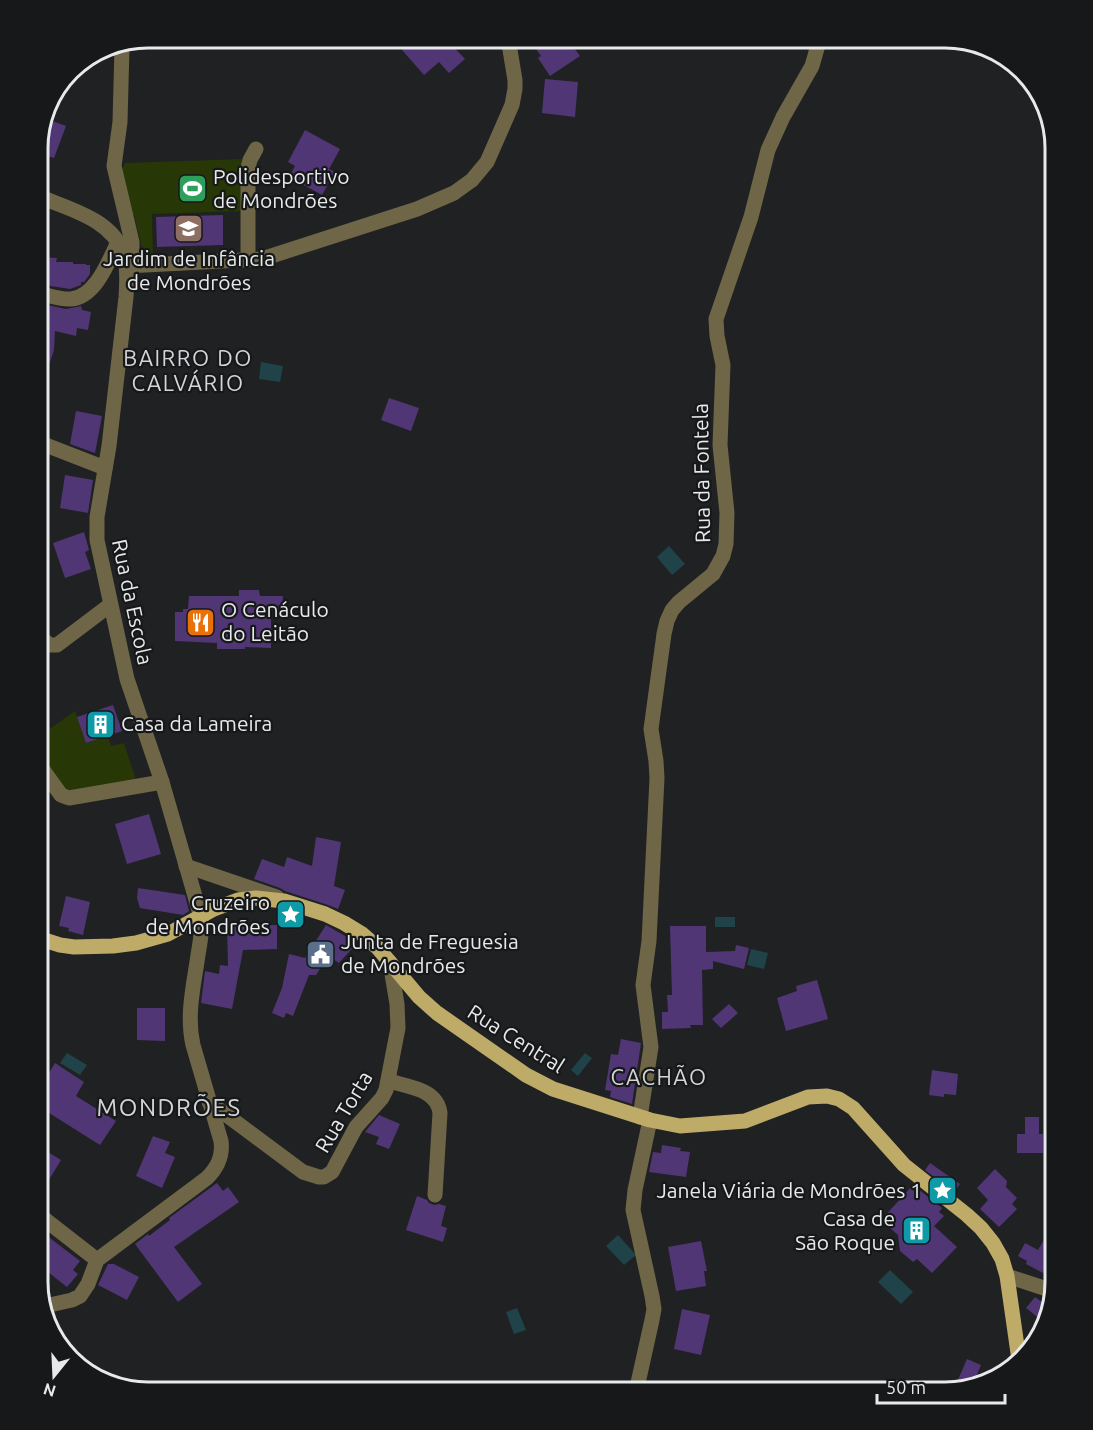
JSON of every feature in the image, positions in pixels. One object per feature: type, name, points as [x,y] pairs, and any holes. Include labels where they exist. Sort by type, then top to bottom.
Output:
[{"type":"main road","name":"Rua Central","points":[[48,941],[74,947],[136,943],[168,934],[222,906],[247,899],[275,900],[302,906],[335,918],[353,928],[377,947],[419,997],[437,1013],[535,1081],[562,1093],[680,1126],[751,1120],[808,1097],[827,1096],[839,1100],[853,1108],[904,1165],[981,1228],[997,1250],[1007,1276],[1018,1350]]},
{"type":"street","points":[[126,266],[269,257],[417,209],[447,196],[472,180],[487,162],[512,105],[515,80],[510,48]]},
{"type":"street","name":"Rua da Fontela","points":[[638,1382],[654,1309],[633,1210],[645,1118],[651,1047],[642,985],[649,941],[657,778],[651,729],[667,621],[676,606],[716,570],[723,556],[727,536],[720,445],[723,365],[716,318],[751,217],[768,150],[783,117],[812,66],[817,48]]},
{"type":"street","points":[[122,52],[120,122],[114,166],[132,243],[132,251],[126,266]]},
{"type":"street","points":[[248,260],[248,168],[256,149]]},
{"type":"street","points":[[48,200],[87,216],[104,227],[118,242],[125,256],[126,266]]},
{"type":"street","points":[[48,295],[68,299],[82,296],[99,279],[118,242]]},
{"type":"street","name":"Rua da Escola","points":[[97,1260],[198,1186],[215,1169],[221,1159],[222,1147],[191,1037],[190,1022],[201,935],[201,917],[162,782],[127,679],[96,532],[126,297],[126,266]]},
{"type":"street","points":[[48,446],[105,468]]},
{"type":"street","points":[[48,644],[57,645],[110,605]]},
{"type":"street","points":[[48,777],[61,795],[69,798],[162,782]]},
{"type":"street","points":[[186,866],[302,906]]},
{"type":"street","name":"Rua Torta","points":[[210,1102],[303,1172],[314,1177],[324,1177],[332,1172],[356,1127],[382,1098],[389,1081],[398,1028],[397,1004],[390,962]]},
{"type":"street","points":[[389,1081],[428,1093],[438,1106],[440,1113],[435,1195]]},
{"type":"street","points":[[48,1222],[97,1260],[86,1289],[80,1296],[51,1305]]},
{"type":"street","points":[[1007,1276],[1045,1288]]},
{"type":"green space","name":"Polidesportivo de Mondrões","points":[[243,159],[243,211],[152,214],[153,260],[145,260],[121,172],[125,163]]},
{"type":"green space","points":[[75,711],[86,743],[108,736],[111,746],[124,743],[136,780],[69,794],[48,767],[48,730]]},
{"type":"water","points":[[261,362],[283,366],[280,382],[259,379]]},
{"type":"water","points":[[669,546],[685,564],[672,575],[657,557]]},
{"type":"water","points":[[715,917],[735,917],[735,927],[715,927]]},
{"type":"water","points":[[751,949],[768,953],[764,969],[747,965]]},
{"type":"water","points":[[67,1053],[87,1065],[80,1075],[60,1063]]},
{"type":"water","points":[[585,1053],[592,1058],[578,1076],[571,1070]]},
{"type":"water","points":[[618,1235],[636,1255],[624,1265],[606,1246]]},
{"type":"water","points":[[890,1270],[913,1292],[901,1304],[878,1282]]},
{"type":"water","points":[[517,1308],[526,1330],[514,1334],[506,1312]]},
{"type":"building","points":[[404,48],[455,48],[465,59],[449,73],[439,62],[424,75],[402,50]]},
{"type":"building","points":[[535,48],[574,48],[580,56],[550,76],[538,58],[541,56]]},
{"type":"building","points":[[545,79],[578,82],[575,117],[542,113]]},
{"type":"building","points":[[51,121],[66,126],[54,158],[48,156]]},
{"type":"building","points":[[305,130],[340,149],[329,169],[335,172],[322,195],[289,177],[295,166],[288,162]]},
{"type":"building","points":[[223,215],[223,245],[157,247],[156,217]]},
{"type":"building","points":[[48,258],[57,258],[56,262],[90,265],[90,274],[84,282],[70,289],[48,286]]},
{"type":"building","points":[[48,305],[66,309],[81,306],[82,310],[91,312],[88,330],[77,328],[76,336],[55,331],[54,350],[48,368]]},
{"type":"building","points":[[389,398],[419,408],[411,431],[381,420]]},
{"type":"building","points":[[76,411],[102,416],[95,453],[70,444]]},
{"type":"building","points":[[65,475],[93,480],[88,513],[60,508]]},
{"type":"building","points":[[84,532],[89,550],[85,552],[91,569],[65,578],[53,543]]},
{"type":"building","points":[[239,590],[259,590],[260,596],[283,596],[282,610],[271,610],[271,648],[217,649],[217,643],[175,641],[175,612],[188,609],[189,596],[239,596]]},
{"type":"building","name":"Casa da Lameira","points":[[113,705],[122,731],[86,743],[77,717]]},
{"type":"building","points":[[149,814],[161,854],[127,864],[115,824]]},
{"type":"building","points":[[316,837],[341,842],[334,886],[345,890],[338,909],[254,879],[262,859],[284,867],[287,857],[312,866]]},
{"type":"building","points":[[138,888],[185,895],[189,911],[183,915],[140,908],[137,898]]},
{"type":"building","points":[[66,896],[90,902],[83,935],[59,926]]},
{"type":"building","points":[[277,925],[277,949],[243,950],[232,1009],[201,1003],[205,971],[219,974],[220,965],[228,966],[227,926]]},
{"type":"building","points":[[326,925],[357,943],[339,963],[328,956],[316,975],[309,975],[293,1016],[286,1013],[284,1018],[272,1013],[282,988],[289,954],[305,958]]},
{"type":"building","points":[[670,926],[706,926],[706,952],[735,951],[736,945],[749,948],[744,969],[713,961],[713,969],[702,970],[703,1025],[690,1025],[691,1028],[662,1029],[662,1012],[668,1012],[667,995],[672,995]]},
{"type":"building","points":[[817,980],[828,1019],[786,1031],[777,998],[797,991],[796,986]]},
{"type":"building","points":[[729,1004],[738,1013],[721,1028],[712,1019]]},
{"type":"building","points":[[137,1008],[165,1008],[165,1041],[137,1040]]},
{"type":"building","points":[[621,1039],[641,1043],[632,1104],[610,1097],[611,1091],[605,1090],[611,1054],[618,1055]]},
{"type":"building","points":[[55,1063],[84,1082],[76,1096],[116,1121],[100,1145],[48,1112],[48,1075]]},
{"type":"building","points":[[932,1070],[958,1074],[956,1095],[944,1094],[944,1097],[929,1095]]},
{"type":"building","points":[[379,1115],[400,1124],[389,1149],[376,1144],[379,1137],[365,1132]]},
{"type":"building","points":[[1025,1117],[1039,1117],[1039,1134],[1043,1134],[1043,1153],[1017,1153],[1017,1134],[1025,1134]]},
{"type":"building","points":[[153,1136],[170,1142],[165,1153],[175,1157],[162,1188],[136,1176]]},
{"type":"building","points":[[662,1145],[690,1152],[686,1177],[649,1172],[653,1152],[661,1153]]},
{"type":"building","points":[[48,1152],[61,1160],[48,1181]]},
{"type":"building","points":[[930,1163],[960,1184],[954,1192],[925,1170]]},
{"type":"building","points":[[995,1169],[1007,1181],[1006,1187],[1017,1198],[1012,1204],[1017,1209],[999,1227],[980,1209],[988,1200],[977,1188]]},
{"type":"building","points":[[217,1183],[223,1191],[228,1187],[239,1202],[174,1247],[202,1284],[178,1302],[135,1244],[148,1234],[149,1236],[170,1220],[169,1218]]},
{"type":"building","name":"Casa de São Roque","points":[[913,1185],[942,1208],[939,1212],[944,1216],[934,1226],[957,1247],[932,1273],[917,1259],[913,1262],[900,1251],[898,1235],[881,1220]]},
{"type":"building","points":[[417,1196],[434,1205],[446,1206],[441,1226],[447,1228],[443,1242],[406,1230]]},
{"type":"building","points":[[48,1237],[80,1261],[73,1270],[78,1274],[67,1287],[48,1272]]},
{"type":"building","points":[[701,1241],[707,1271],[704,1271],[706,1286],[676,1291],[668,1247]]},
{"type":"building","points":[[1045,1241],[1045,1272],[1043,1273],[1026,1264],[1027,1261],[1018,1256],[1025,1243],[1038,1250]]},
{"type":"building","points":[[108,1264],[114,1264],[139,1277],[127,1300],[98,1285]]},
{"type":"building","points":[[1035,1297],[1043,1303],[1038,1318],[1026,1308]]},
{"type":"building","points":[[682,1309],[710,1315],[701,1355],[674,1349]]},
{"type":"building","points":[[967,1359],[981,1365],[976,1377],[957,1381]]},
{"type":"place","name":"Polidesportivo de Mondrões","points":[[192,189]]},
{"type":"place","name":"Jardim de Infância de Mondrões","points":[[189,228]]},
{"type":"place","name":"O Cenáculo do Leitão","points":[[200,622]]},
{"type":"place","name":"Casa da Lameira","points":[[100,724]]},
{"type":"place","name":"Cruzeiro de Mondrões","points":[[291,915]]},
{"type":"place","name":"Junta de Freguesia de Mondrões","points":[[320,954]]},
{"type":"place","name":"Janela Viária de Mondrões 1","points":[[943,1191]]},
{"type":"place","name":"Casa de São Roque","points":[[916,1231]]},
{"type":"district","name":"BAIRRO DO CALVÁRIO","points":[[188,370]]},
{"type":"district","name":"CACHÃO","points":[[659,1077]]},
{"type":"district","name":"MONDRÕES","points":[[169,1108]]}]
